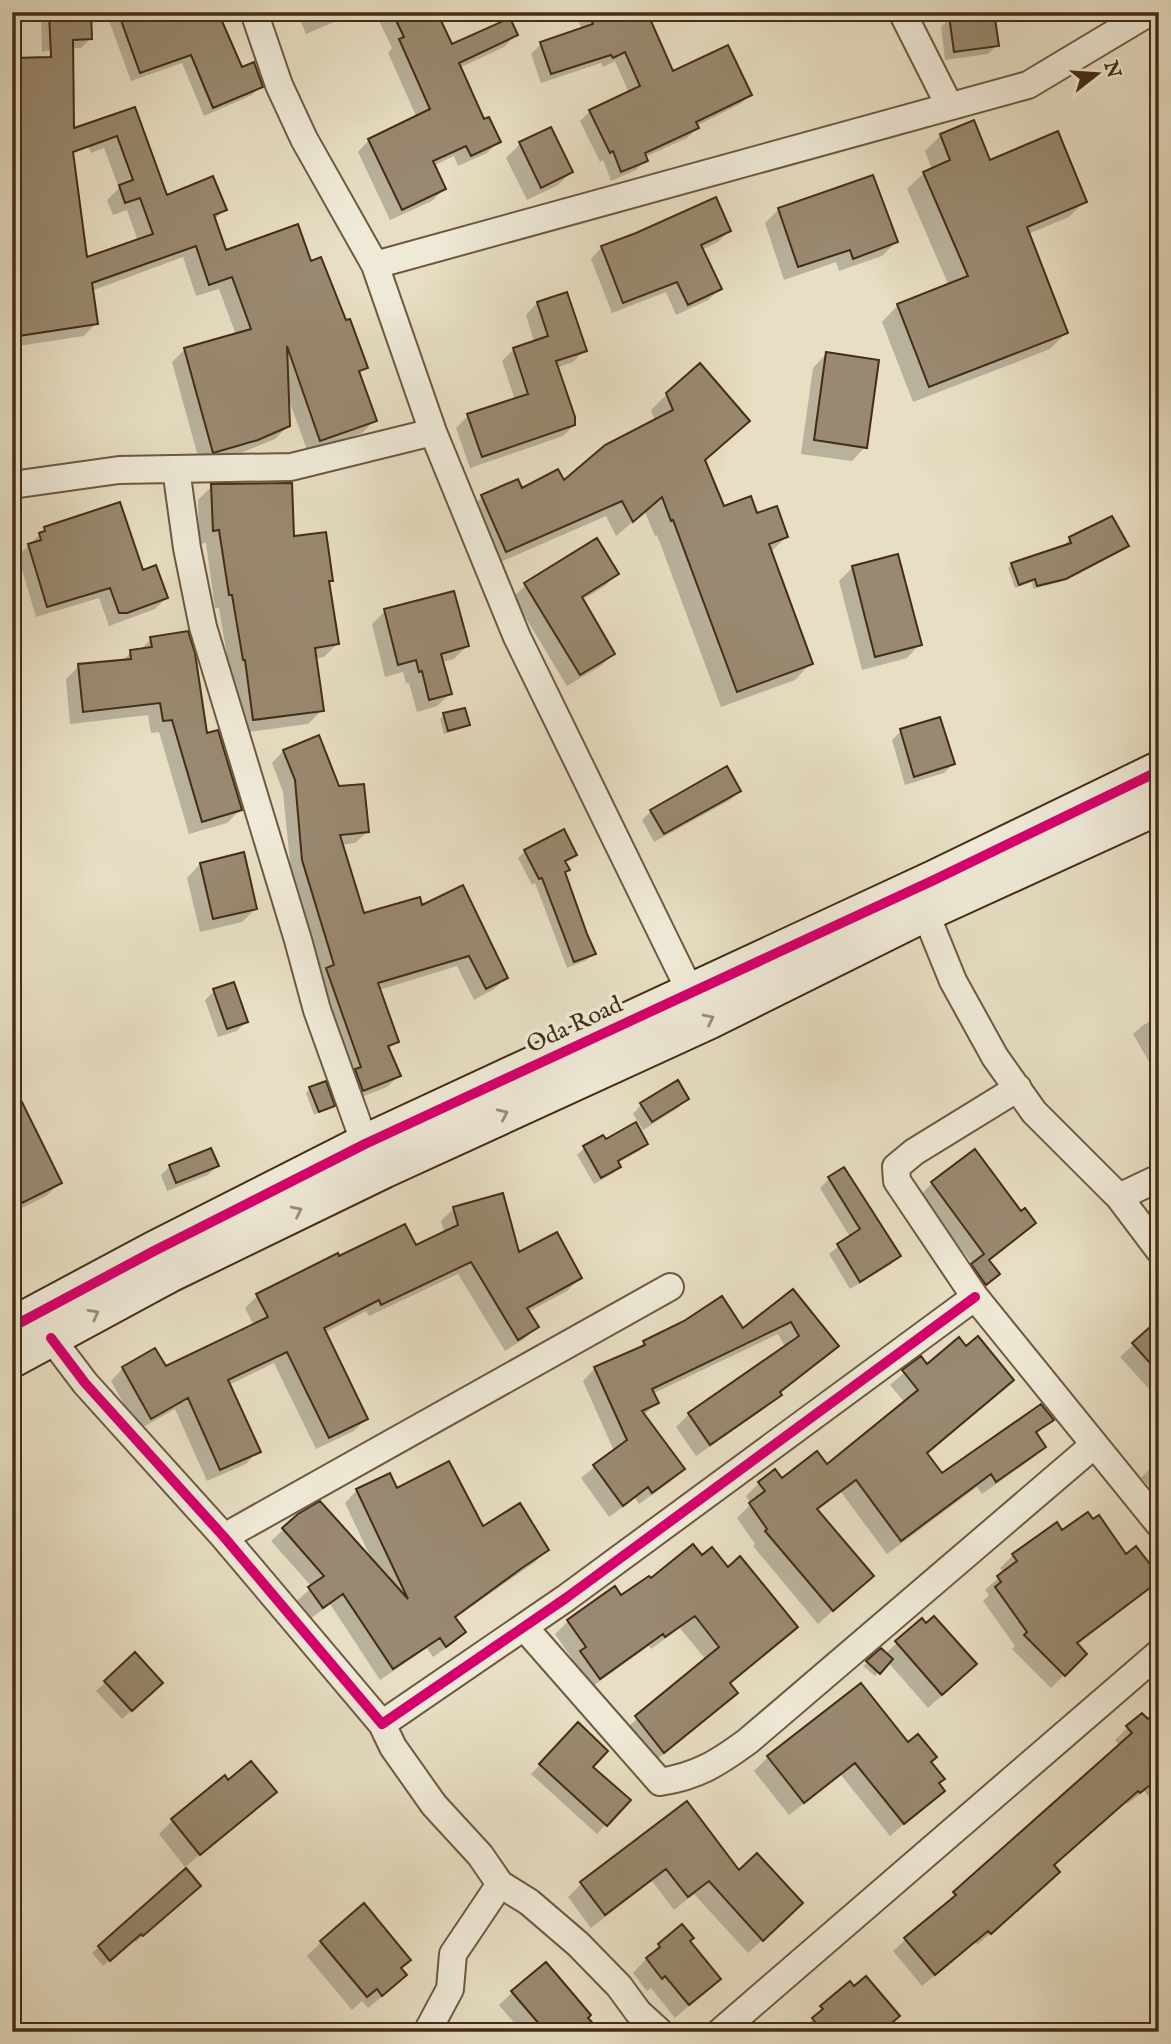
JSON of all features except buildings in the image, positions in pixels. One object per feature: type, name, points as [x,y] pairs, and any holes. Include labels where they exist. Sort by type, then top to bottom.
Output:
[{"type":"street","points":[[254,12],[279,85],[304,139],[375,265],[433,432],[517,638],[691,993]]},
{"type":"street","points":[[902,12],[949,105]]},
{"type":"street","points":[[375,265],[1028,85],[1150,12]]},
{"type":"street","points":[[12,485],[119,470],[291,467],[433,432]]},
{"type":"street","points":[[176,468],[187,548],[203,627],[317,1010],[365,1144]]},
{"type":"street","name":"Oda Road","points":[[12,1358],[169,1273],[383,1168],[708,1020],[925,912],[1111,811],[1159,771]]},
{"type":"street","name":"Oda Road","points":[[12,1326],[365,1144],[691,993],[1111,811],[1159,805]]},
{"type":"street","points":[[925,912],[953,981],[995,1057],[1034,1112],[1119,1197],[1159,1250]]},
{"type":"street","points":[[1018,1088],[914,1152],[896,1167],[897,1181],[975,1297],[1159,1524]]},
{"type":"street","points":[[1119,1197],[1159,1178]]},
{"type":"street","points":[[223,1537],[670,1287]]},
{"type":"street","points":[[382,1724],[524,1627],[975,1297]]},
{"type":"street","points":[[51,1338],[85,1383],[223,1537],[382,1724],[393,1747],[434,1805],[480,1855],[500,1884],[529,1902],[578,1944],[619,1986],[638,2012],[660,2032]]},
{"type":"street","points":[[524,1627],[660,1782],[679,1779],[716,1764],[748,1741],[1094,1445]]},
{"type":"street","points":[[720,2032],[1159,1653]]},
{"type":"street","points":[[427,2032],[450,1989],[453,1954],[500,1884]]},
{"type":"cycle path","points":[[12,1327],[154,1251],[365,1144],[934,880],[1159,771]]},
{"type":"cycle path","points":[[51,1338],[85,1383],[224,1537],[382,1724],[566,1598],[975,1297]]}]
